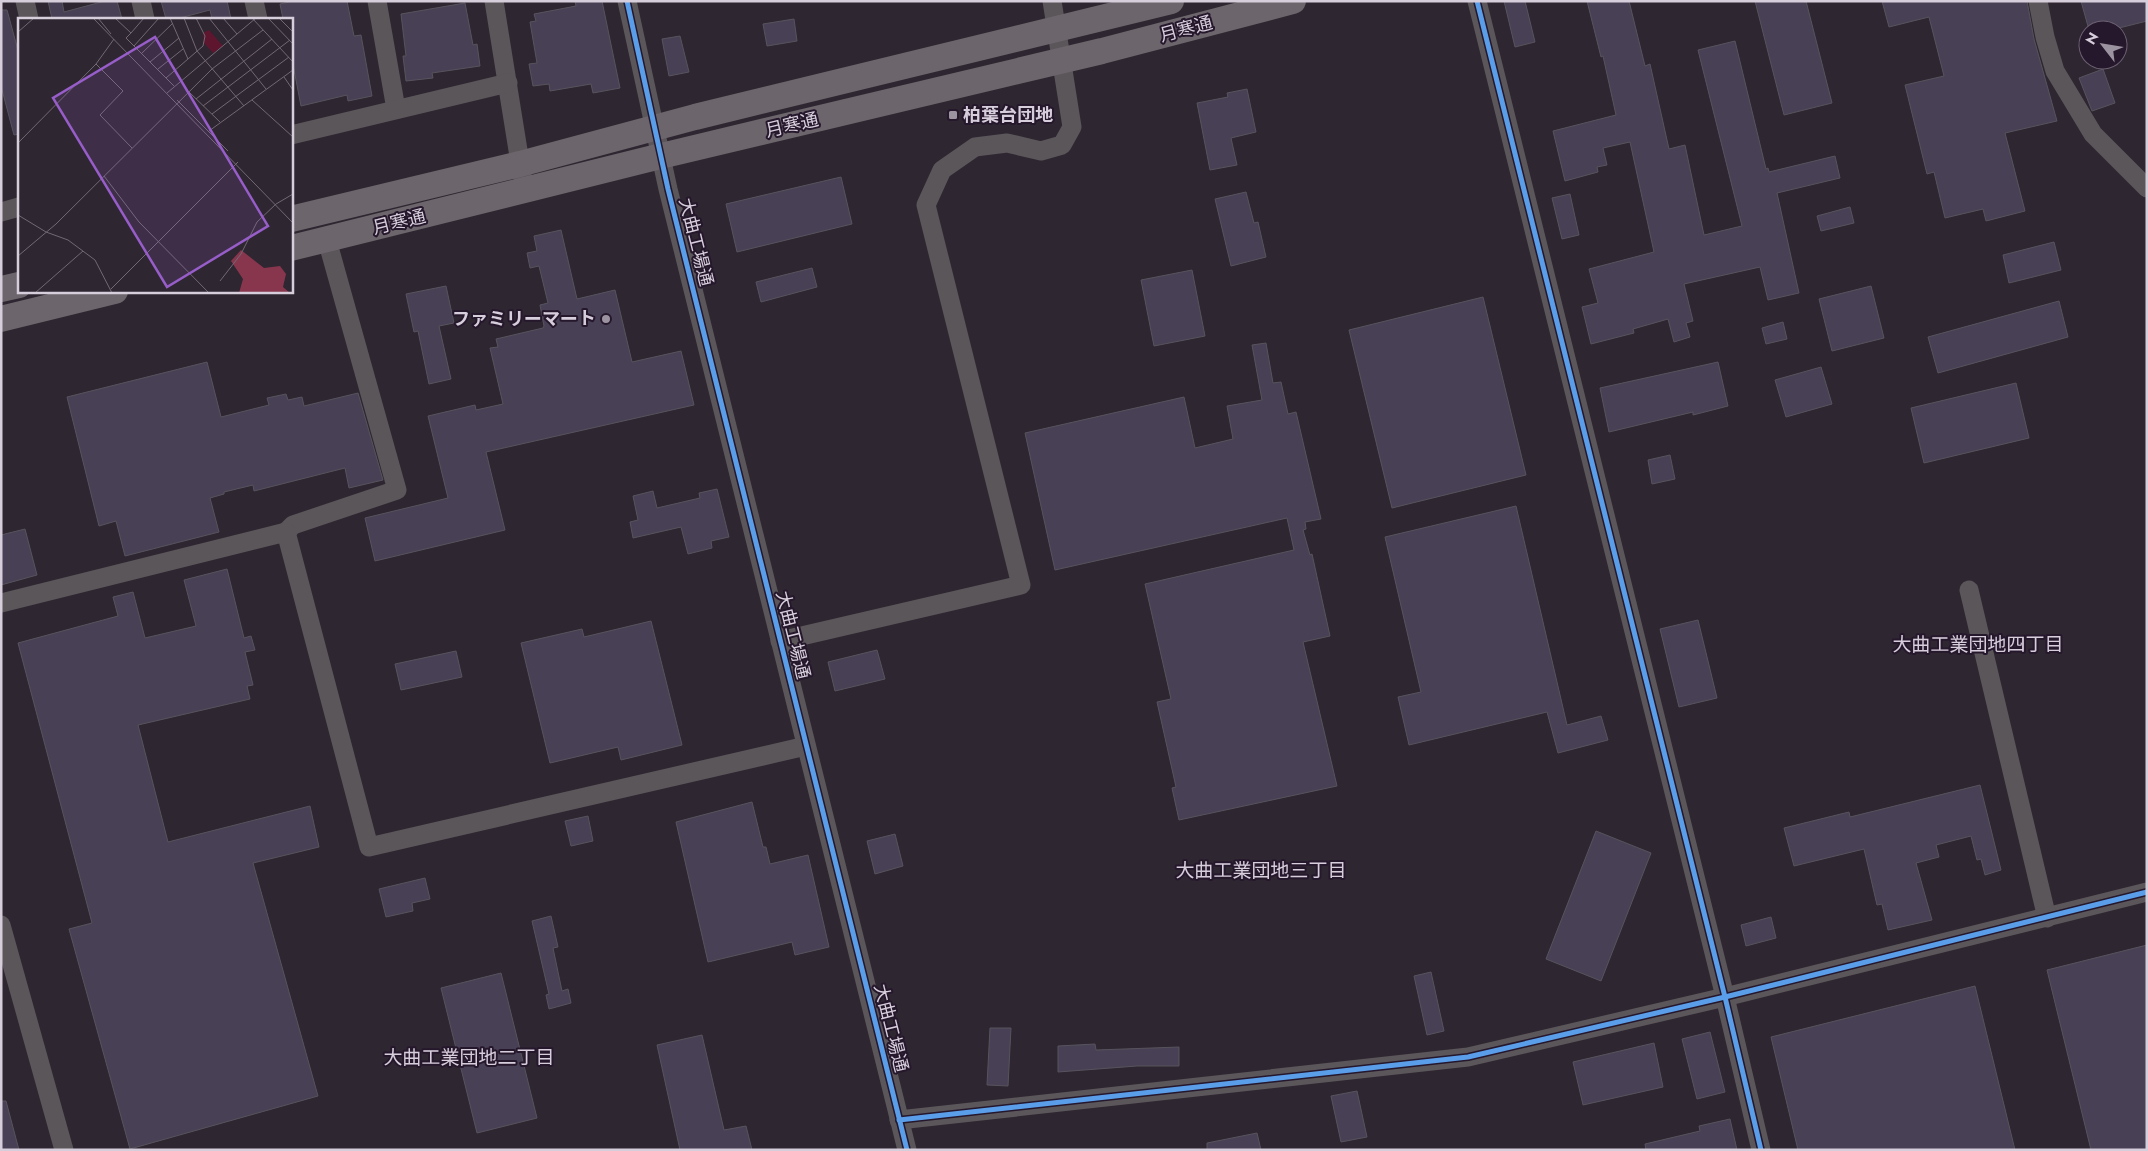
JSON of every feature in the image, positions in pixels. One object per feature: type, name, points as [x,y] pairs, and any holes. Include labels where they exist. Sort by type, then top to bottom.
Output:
[{"type":"highway","name":"月寒通","points":[[292,219],[520,164],[654,127],[1171,1]]},
{"type":"highway","name":"月寒通","points":[[292,248],[661,156],[1061,60],[1293,1]]},
{"type":"highway","points":[[1,289],[18,285]]},
{"type":"highway","points":[[1,319],[111,292]]},
{"type":"street","points":[[25,1],[29,18]]},
{"type":"street","points":[[141,1],[145,18]]},
{"type":"street","points":[[254,1],[258,18]]},
{"type":"street","points":[[377,1],[396,109]]},
{"type":"street","points":[[494,1],[526,191]]},
{"type":"street","name":"大曲工場通","points":[[627,1],[661,156],[907,1150]]},
{"type":"street","points":[[780,641],[1021,585],[926,205],[942,170],[975,147],[1007,143],[1041,151],[1062,145],[1072,127],[1052,1]]},
{"type":"street","points":[[1477,1],[1725,997],[1761,1150]]},
{"type":"street","points":[[2038,1],[2045,37],[2055,70],[2092,134],[2147,188]]},
{"type":"street","points":[[292,135],[508,84]]},
{"type":"street","points":[[1,212],[18,207]]},
{"type":"street","points":[[1,603],[286,532],[293,525],[397,490],[326,240]]},
{"type":"street","points":[[286,532],[369,848],[806,746]]},
{"type":"street","points":[[1969,590],[2047,918]]},
{"type":"street","points":[[899,1120],[1468,1057],[1725,997],[2147,892]]},
{"type":"street","points":[[1,925],[64,1150]]},
{"type":"building","points":[[48,1],[62,1],[64,12],[105,1],[117,1],[122,18],[52,18]]},
{"type":"building","points":[[161,1],[227,1],[231,18],[212,18],[210,10],[180,18],[166,18]]},
{"type":"building","points":[[294,1],[347,1],[354,36],[361,35],[372,96],[348,101],[347,95],[301,106],[292,59],[292,18],[283,18],[280,4]]},
{"type":"building","points":[[575,1],[602,1],[620,88],[593,93],[591,84],[550,91],[549,84],[533,86],[529,64],[537,63],[530,22],[536,21],[534,14],[576,6]]},
{"type":"building","points":[[1504,1],[1525,1],[1535,42],[1515,47]]},
{"type":"building","points":[[1587,1],[1629,1],[1645,66],[1650,64],[1669,149],[1685,145],[1704,235],[1742,226],[1698,50],[1735,41],[1766,169],[1768,168],[1769,172],[1835,156],[1840,178],[1777,193],[1799,293],[1768,300],[1760,267],[1684,284],[1693,321],[1686,323],[1690,337],[1674,342],[1668,319],[1633,329],[1634,333],[1591,344],[1582,307],[1598,303],[1589,269],[1654,252],[1630,142],[1603,148],[1607,165],[1597,167],[1598,172],[1565,181],[1553,131],[1616,115],[1603,56],[1601,57]]},
{"type":"building","points":[[1755,1],[1806,1],[1832,103],[1784,115]]},
{"type":"building","points":[[1882,1],[2027,1],[2034,39],[2057,121],[2005,133],[2025,211],[1986,221],[1983,209],[1945,218],[1934,172],[1927,174],[1905,85],[1944,76],[1929,17],[1889,27]]},
{"type":"building","points":[[2081,1],[2147,1],[2147,21],[2128,26],[2128,20],[2086,20]]},
{"type":"building","points":[[465,3],[473,45],[477,44],[480,66],[432,73],[433,78],[406,81],[403,56],[406,56],[401,14]]},
{"type":"building","points":[[1,10],[7,10],[18,50],[18,134],[14,135],[1,86]]},
{"type":"building","points":[[794,19],[797,41],[767,46],[763,24]]},
{"type":"building","points":[[680,36],[689,72],[669,76],[662,39]]},
{"type":"building","points":[[2103,70],[2115,103],[2092,111],[2079,78]]},
{"type":"building","points":[[1247,89],[1256,132],[1231,138],[1237,165],[1210,170],[1197,103],[1228,97],[1227,93]]},
{"type":"building","points":[[841,177],[852,224],[737,252],[726,204]]},
{"type":"building","points":[[1246,192],[1254,223],[1258,222],[1266,257],[1231,266],[1215,199]]},
{"type":"building","points":[[1570,194],[1579,235],[1562,239],[1552,198]]},
{"type":"building","points":[[1850,207],[1854,223],[1821,231],[1817,216]]},
{"type":"building","points":[[561,230],[577,299],[615,290],[632,362],[681,351],[694,405],[486,452],[505,530],[375,561],[365,518],[448,498],[428,416],[475,405],[476,410],[503,404],[490,348],[498,347],[496,339],[543,328],[540,305],[548,303],[539,266],[530,268],[527,253],[537,251],[534,236]]},
{"type":"building","points":[[2054,242],[2061,270],[2009,283],[2003,255]]},
{"type":"building","points":[[812,268],[817,287],[761,302],[756,282]]},
{"type":"building","points":[[1192,270],[1205,336],[1154,346],[1141,280]]},
{"type":"building","points":[[446,286],[454,323],[439,326],[451,379],[429,384],[418,331],[414,332],[406,294]]},
{"type":"building","points":[[1871,286],[1884,338],[1832,351],[1819,299]]},
{"type":"building","points":[[1483,297],[1526,475],[1392,508],[1349,330]]},
{"type":"building","points":[[2059,301],[2068,337],[1938,373],[1928,337]]},
{"type":"building","points":[[1783,322],[1787,339],[1766,344],[1762,328]]},
{"type":"building","points":[[1266,343],[1273,383],[1281,382],[1288,414],[1296,412],[1321,519],[1305,522],[1306,529],[1303,530],[1310,555],[1312,554],[1330,636],[1303,642],[1337,786],[1179,820],[1172,788],[1176,787],[1157,702],[1171,699],[1145,584],[1294,550],[1287,518],[1055,570],[1025,433],[1184,397],[1195,448],[1233,439],[1227,406],[1262,400],[1252,345]]},
{"type":"building","points":[[207,362],[221,417],[269,405],[267,398],[286,394],[288,400],[302,397],[304,406],[358,393],[383,480],[349,488],[345,468],[254,491],[253,485],[224,492],[224,494],[210,498],[219,532],[125,556],[116,521],[99,526],[67,397]]},
{"type":"building","points":[[1718,362],[1728,406],[1693,415],[1693,412],[1609,432],[1600,388]]},
{"type":"building","points":[[1821,367],[1832,404],[1786,417],[1775,380]]},
{"type":"building","points":[[2016,383],[2029,438],[1924,463],[1911,408]]},
{"type":"building","points":[[1670,455],[1675,479],[1652,484],[1648,460]]},
{"type":"building","points":[[717,489],[729,537],[711,541],[712,548],[688,554],[681,527],[633,538],[630,522],[638,520],[633,496],[653,491],[657,508],[700,498],[699,493]]},
{"type":"building","points":[[1516,506],[1567,725],[1601,716],[1608,740],[1558,753],[1547,712],[1409,745],[1398,697],[1421,692],[1385,537]]},
{"type":"building","points":[[25,529],[37,575],[1,585],[1,535]]},
{"type":"building","points":[[227,569],[244,638],[251,636],[255,650],[245,652],[253,685],[247,686],[250,699],[138,725],[168,842],[310,806],[319,847],[253,863],[318,1096],[130,1149],[69,929],[92,923],[18,643],[118,616],[113,597],[133,592],[145,638],[196,626],[184,580]]},
{"type":"building","points":[[1698,620],[1717,698],[1679,707],[1660,629]]},
{"type":"building","points":[[651,621],[682,745],[621,760],[618,747],[550,763],[521,643],[582,629],[584,637]]},
{"type":"building","points":[[877,650],[885,679],[835,691],[828,662]]},
{"type":"building","points":[[456,651],[462,677],[401,690],[395,664]]},
{"type":"building","points":[[1980,785],[2001,870],[1985,875],[1981,859],[1977,860],[1971,836],[1936,845],[1939,857],[1916,863],[1932,920],[1888,930],[1882,904],[1877,905],[1864,849],[1794,866],[1784,828],[1849,812],[1850,817]]},
{"type":"building","points":[[752,802],[763,847],[766,847],[770,864],[808,855],[829,947],[795,955],[792,942],[708,962],[676,822]]},
{"type":"building","points":[[588,816],[593,841],[571,846],[565,821]]},
{"type":"building","points":[[1596,831],[1651,853],[1601,981],[1546,959]]},
{"type":"building","points":[[895,834],[903,866],[875,874],[867,841]]},
{"type":"building","points":[[425,878],[430,899],[412,903],[413,911],[386,917],[379,889]]},
{"type":"building","points":[[551,916],[558,947],[553,948],[562,991],[568,989],[571,1003],[549,1009],[546,995],[549,994],[532,921]]},
{"type":"building","points":[[1771,917],[1776,938],[1746,946],[1741,925]]},
{"type":"building","points":[[2147,945],[2147,1150],[2091,1150],[2047,970]]},
{"type":"building","points":[[1431,972],[1444,1031],[1427,1035],[1414,976]]},
{"type":"building","points":[[501,973],[537,1118],[477,1133],[441,988]]},
{"type":"building","points":[[1975,986],[2015,1150],[1798,1150],[1771,1037]]},
{"type":"building","points":[[990,1028],[1011,1028],[1008,1086],[987,1085]]},
{"type":"building","points":[[1710,1032],[1725,1092],[1697,1099],[1682,1039]]},
{"type":"building","points":[[702,1035],[724,1130],[746,1126],[752,1150],[680,1150],[657,1045]]},
{"type":"building","points":[[1654,1043],[1663,1087],[1583,1105],[1573,1062]]},
{"type":"building","points":[[1095,1044],[1096,1050],[1179,1047],[1179,1066],[1137,1066],[1058,1072],[1058,1046]]},
{"type":"building","points":[[1357,1091],[1367,1137],[1341,1142],[1331,1096]]},
{"type":"building","points":[[1,1101],[6,1101],[19,1150],[1,1150]]},
{"type":"building","points":[[1730,1119],[1737,1150],[1646,1150],[1645,1144],[1700,1131],[1699,1126]]},
{"type":"building","points":[[1257,1133],[1261,1150],[1207,1150],[1207,1143]]},
{"type":"cycle path","points":[[627,1],[668,189],[907,1150]]},
{"type":"cycle path","points":[[1477,1],[1725,997],[1761,1150]]},
{"type":"cycle path","points":[[899,1120],[1468,1057],[1725,997],[2147,892]]},
{"type":"place","name":"柏葉台団地","points":[[953,115]]},
{"type":"place","name":"ファミリーマート","points":[[606,319]]},
{"type":"district","name":"大曲工業団地四丁目","points":[[1978,644]]},
{"type":"district","name":"大曲工業団地三丁目","points":[[1261,870]]},
{"type":"district","name":"大曲工業団地二丁目","points":[[469,1057]]}]
